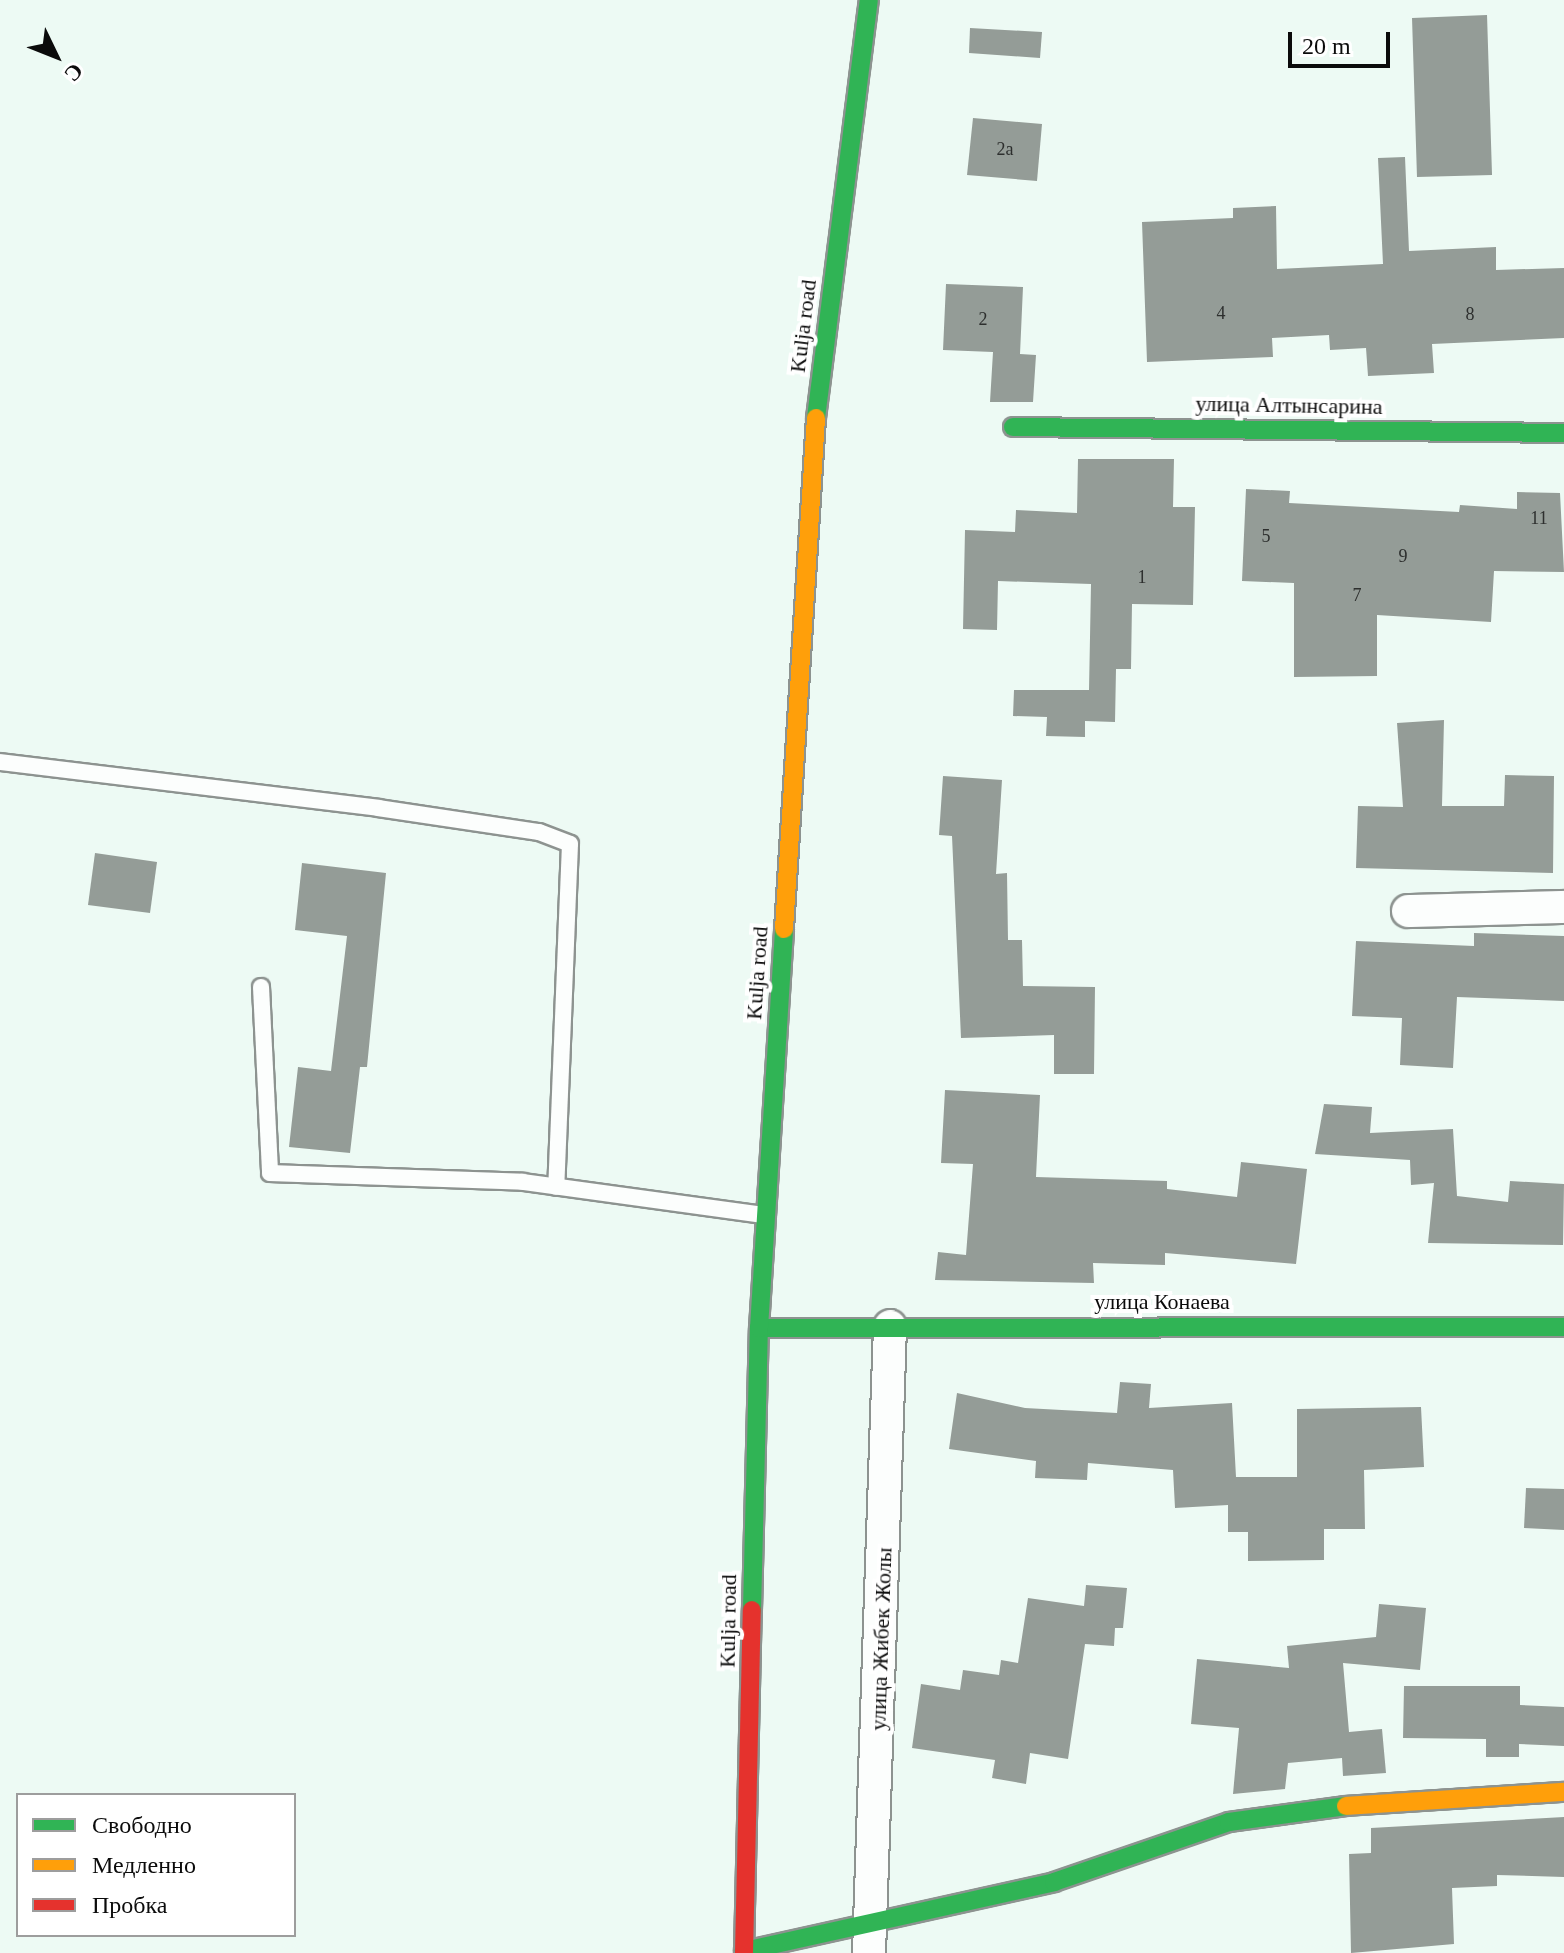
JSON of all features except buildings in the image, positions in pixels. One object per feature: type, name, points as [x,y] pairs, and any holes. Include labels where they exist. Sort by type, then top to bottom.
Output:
[{"type":"street","name":"Kulja road","points":[[744,1952],[759,1328],[815,424],[869,0]]},
{"type":"street","name":"улица Алтынсарина","points":[[1013,427],[1564,433]]},
{"type":"street","points":[[1408,911],[1564,907]]},
{"type":"street","name":"улица Жибек Жолы","points":[[869,1953],[873,1918],[890,1326]]},
{"type":"street","name":"улица Конаева","points":[[759,1328],[1564,1327]]},
{"type":"street","points":[[744,1952],[873,1918],[1054,1882],[1229,1822],[1360,1804],[1564,1792]]},
{"type":"lane","points":[[0,762],[378,808],[539,832],[570,844],[556,1187]]},
{"type":"lane","points":[[261,987],[270,1173],[556,1187],[767,1215]]},
{"type":"traffic: fast","points":[[816,418],[869,0]]},
{"type":"traffic: fast","points":[[1013,427],[1564,433]]},
{"type":"traffic: fast","points":[[752,1610],[759,1328],[784,929]]},
{"type":"traffic: fast","points":[[759,1328],[1564,1327]]},
{"type":"traffic: fast","points":[[744,1951],[1054,1882],[1229,1822],[1346,1806]]},
{"type":"traffic: slow","points":[[784,929],[816,418]]},
{"type":"traffic: slow","points":[[1346,1806],[1564,1792]]},
{"type":"traffic: jam","points":[[744,1953],[752,1610]]}]
